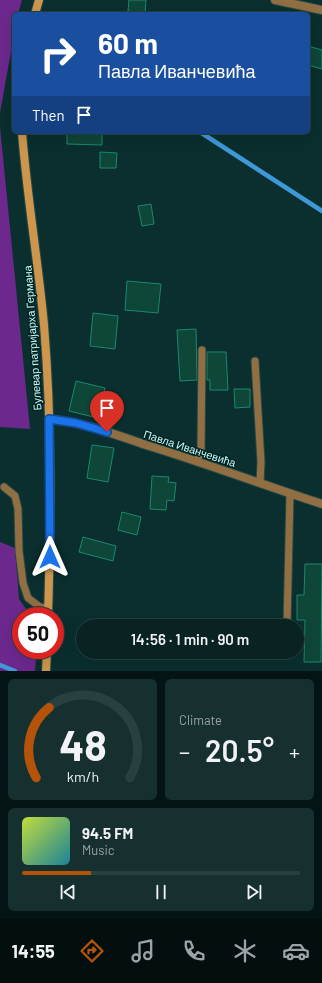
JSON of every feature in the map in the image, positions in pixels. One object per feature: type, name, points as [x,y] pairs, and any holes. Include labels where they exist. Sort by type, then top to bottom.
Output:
[{"type":"main road","points":[[36,12],[39,0]]},
{"type":"main road","name":"Булевар патријарха Германа","points":[[22,134],[43,312],[49,419],[50,557],[48,607]]},
{"type":"main road","points":[[46,659],[46,671]]},
{"type":"street","points":[[274,0],[322,10]]},
{"type":"street","name":"Павла Иванчевића","points":[[49,419],[76,423],[197,461],[322,504]]},
{"type":"lane","points":[[197,461],[201,450],[202,350]]},
{"type":"lane","points":[[255,361],[261,462],[260,482]]},
{"type":"lane","points":[[4,487],[15,496],[18,509],[19,551],[23,583],[28,598],[40,607]]},
{"type":"lane","points":[[287,619],[290,494]]},
{"type":"shaded area","points":[[0,0],[22,0],[19,12],[12,12],[12,46],[0,113]]},
{"type":"shaded area","points":[[0,127],[30,429],[0,427]]},
{"type":"shaded area","points":[[0,542],[15,548],[19,599],[25,607],[12,607],[12,659],[36,659],[35,671],[0,671]]},
{"type":"building","points":[[129,0],[146,0],[145,12],[128,11]]},
{"type":"building","points":[[310,47],[322,50],[322,69],[310,66]]},
{"type":"building","points":[[67,134],[102,134],[102,145],[67,144]]},
{"type":"building","points":[[100,152],[117,153],[116,168],[100,168]]},
{"type":"building","points":[[151,204],[154,224],[142,226],[138,206]]},
{"type":"building","points":[[127,281],[161,284],[158,313],[125,310]]},
{"type":"building","points":[[93,313],[118,316],[115,349],[90,346]]},
{"type":"building","points":[[196,329],[197,380],[180,381],[177,330]]},
{"type":"building","points":[[207,352],[226,352],[228,390],[210,390],[210,380],[207,380]]},
{"type":"building","points":[[76,381],[105,388],[98,418],[69,411]]},
{"type":"building","points":[[234,389],[250,389],[250,407],[235,408]]},
{"type":"building","points":[[92,445],[114,448],[108,482],[87,478]]},
{"type":"building","points":[[152,476],[169,477],[168,482],[176,483],[174,501],[167,500],[166,510],[150,509]]},
{"type":"building","points":[[122,512],[141,517],[137,535],[118,530]]},
{"type":"building","points":[[83,537],[116,546],[113,561],[79,552]]},
{"type":"building","points":[[305,564],[322,564],[321,662],[304,662],[305,620],[297,619],[297,595],[304,595]]},
{"type":"waterway","points":[[203,134],[322,211]]},
{"type":"waterway","points":[[0,665],[15,671]]},
{"type":"route","points":[[50,557],[49,419],[64,420],[107,432]]}]
